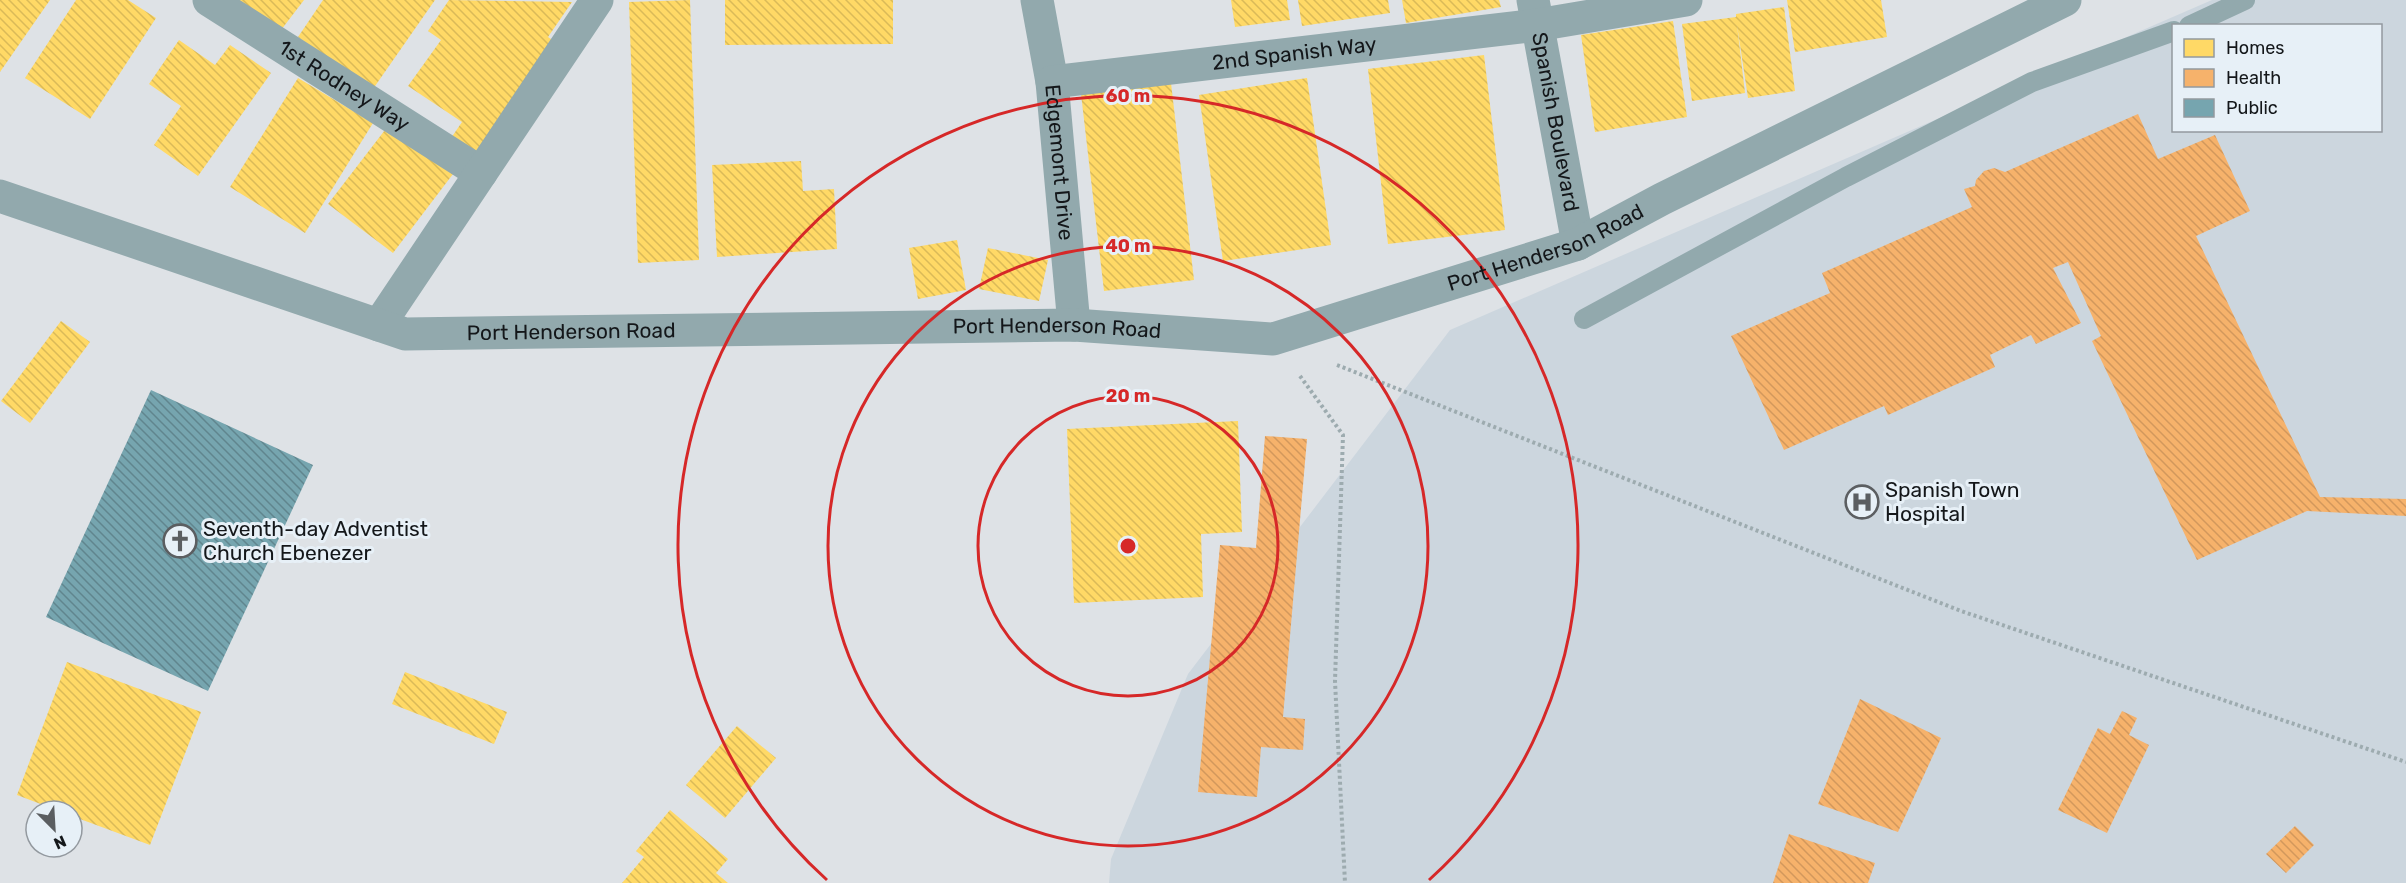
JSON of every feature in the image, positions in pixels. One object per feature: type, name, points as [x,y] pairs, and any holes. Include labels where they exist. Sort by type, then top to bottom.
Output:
[{"type":"street","name":"1st Rodney Way","points":[[209,0],[481,173]]},
{"type":"street","name":"Edgemont Drive","points":[[1037,0],[1052,82],[1074,325]]},
{"type":"street","name":"2nd Spanish Way","points":[[1052,82],[1535,13],[1686,0]]},
{"type":"street","name":"Port Henderson Road","points":[[0,196],[405,334],[1074,325],[1273,339],[1578,244],[2065,0]]},
{"type":"street","points":[[379,325],[594,1]]},
{"type":"street","name":"Spanish Boulevard","points":[[1535,13],[1578,244]]},
{"type":"lane","points":[[2193,24],[2245,0]]},
{"type":"lane","points":[[1584,319],[1846,177],[2032,82],[2172,32]]},
{"type":"path","points":[[1273,339],[1961,611],[2406,762]]},
{"type":"path","points":[[1273,339],[1343,435],[1335,681],[1345,883]]},
{"type":"shaded area","name":"Spanish Town Hospital","points":[[2212,0],[2406,0],[2406,883],[1109,883],[1111,859],[1188,674],[1450,330]]},
{"type":"building: Homes","points":[[0,0],[50,0],[0,72]]},
{"type":"building: Homes","points":[[76,0],[128,0],[156,18],[90,119],[25,78]]},
{"type":"building: Homes","points":[[232,0],[304,0],[278,34]]},
{"type":"building: Homes","points":[[323,0],[435,0],[373,89],[298,37]]},
{"type":"building: Homes","points":[[449,0],[572,2],[548,37],[569,52],[490,168],[449,141],[462,122],[408,86],[441,40],[428,31]]},
{"type":"building: Homes","points":[[690,0],[699,260],[638,263],[629,2]]},
{"type":"building: Homes","points":[[725,0],[893,0],[893,44],[725,45]]},
{"type":"building: Homes","points":[[1231,0],[1287,0],[1290,20],[1235,27]]},
{"type":"building: Homes","points":[[1298,0],[1388,0],[1390,13],[1302,26]]},
{"type":"building: Homes","points":[[1402,0],[1499,0],[1501,7],[1406,23]]},
{"type":"building: Homes","points":[[1787,0],[1881,0],[1887,37],[1795,52]]},
{"type":"building: Homes","points":[[1784,7],[1795,91],[1748,98],[1737,25],[1745,93],[1692,101],[1682,24],[1736,17],[1736,14]]},
{"type":"building: Homes","points":[[1673,21],[1687,117],[1595,132],[1581,35]]},
{"type":"building: Homes","points":[[179,40],[215,65],[230,45],[271,73],[198,176],[154,145],[181,106],[149,84]]},
{"type":"building: Homes","points":[[1484,55],[1505,230],[1388,244],[1368,69]]},
{"type":"building: Homes","points":[[298,78],[373,123],[305,233],[230,187]]},
{"type":"building: Homes","points":[[1307,78],[1331,245],[1223,261],[1199,95]]},
{"type":"building: Homes","points":[[1171,83],[1194,280],[1104,291],[1081,94]]},
{"type":"building: Homes","points":[[388,126],[453,174],[393,253],[328,204]]},
{"type":"building: Homes","points":[[801,161],[803,191],[834,189],[837,249],[717,257],[712,165]]},
{"type":"building: Homes","points":[[957,240],[966,290],[918,299],[909,248]]},
{"type":"building: Homes","points":[[988,248],[1048,260],[1039,301],[979,289]]},
{"type":"building: Homes","points":[[61,321],[90,342],[30,423],[1,401]]},
{"type":"building: Homes","points":[[1238,421],[1242,532],[1201,534],[1203,597],[1074,603],[1067,429]]},
{"type":"building: Homes","points":[[67,662],[201,712],[150,845],[84,820],[84,799],[28,799],[17,795]]},
{"type":"building: Homes","points":[[405,672],[507,712],[494,744],[392,704]]},
{"type":"building: Homes","points":[[737,726],[776,758],[725,818],[686,785]]},
{"type":"building: Homes","points":[[670,810],[728,859],[716,873],[728,883],[622,883],[644,857],[636,851]]},
{"type":"building: Health","name":"Spanish Town Hospital","points":[[2138,114],[2158,159],[2215,135],[2250,211],[2196,236],[2320,497],[2406,499],[2406,516],[2307,511],[2197,560],[2092,341],[2101,336],[2068,262],[2053,268],[2081,323],[2036,344],[2031,335],[1990,355],[1995,367],[1888,415],[1884,406],[1784,450],[1731,336],[1830,293],[1822,273],[1972,207],[1964,189],[1975,186],[1976,180],[1984,171],[1994,168],[2005,172]]},
{"type":"building: Health","points":[[1265,436],[1307,439],[1283,717],[1305,719],[1303,750],[1261,747],[1257,797],[1198,792],[1220,545],[1256,548]]},
{"type":"building: Health","points":[[1860,699],[1941,738],[1898,832],[1818,804]]},
{"type":"building: Health","points":[[2122,711],[2137,718],[2129,735],[2149,745],[2107,833],[2058,810],[2098,728],[2110,734]]},
{"type":"building: Health","points":[[2295,826],[2314,845],[2286,873],[2266,854]]},
{"type":"building: Health","points":[[1789,834],[1875,863],[1868,883],[1773,883]]},
{"type":"building: Public","name":"Seventh-day Adventist Church Ebenezer","points":[[151,390],[313,465],[208,691],[46,617]]},
{"type":"place","name":"Spanish Town Hospital","points":[[1862,502]]},
{"type":"place","name":"Seventh-day Adventist Church Ebenezer","points":[[180,541]]}]
